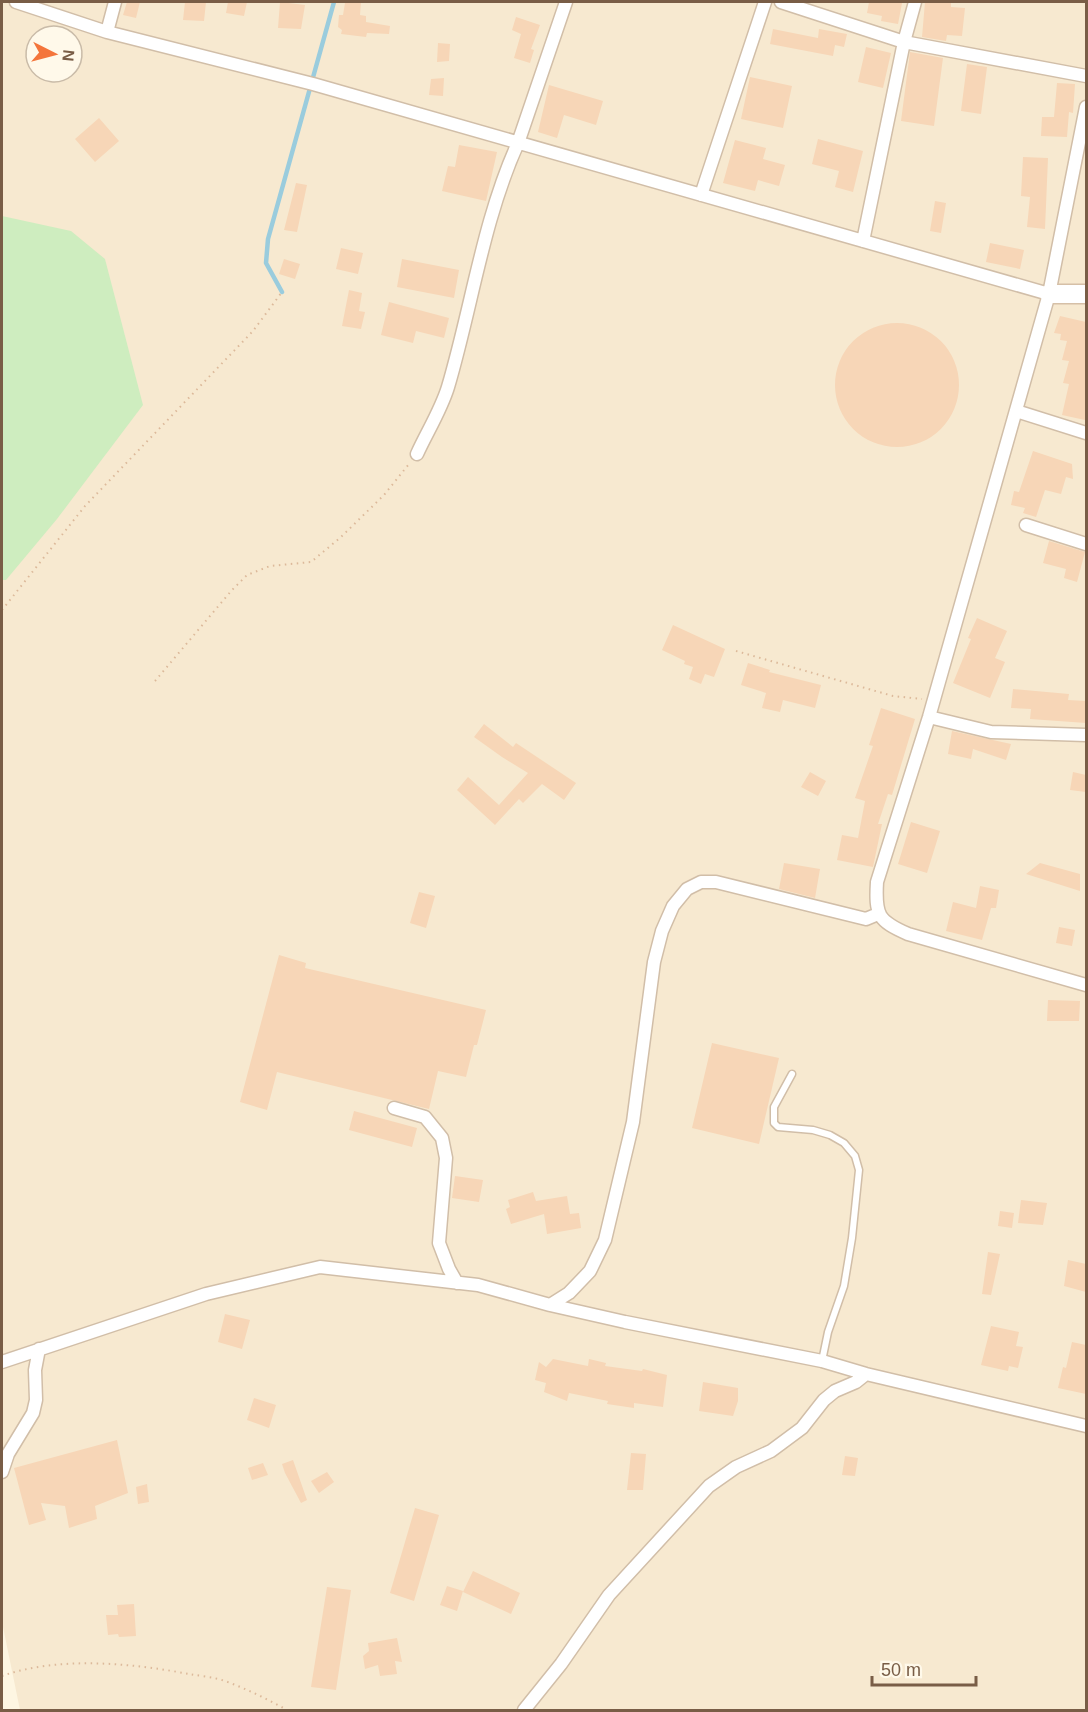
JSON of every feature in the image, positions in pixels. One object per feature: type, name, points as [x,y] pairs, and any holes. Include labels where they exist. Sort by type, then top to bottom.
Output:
[{"type":"street","points":[[16,2],[107,32],[313,84],[1049,294],[1086,294]]},
{"type":"street","points":[[107,32],[115,2]]},
{"type":"street","points":[[417,454],[447,390],[489,228],[566,2]]},
{"type":"street","points":[[701,195],[765,2]]},
{"type":"street","points":[[781,2],[904,42],[1086,76]]},
{"type":"street","points":[[863,241],[904,42],[915,2]]},
{"type":"street","points":[[1086,107],[1049,294],[934,700],[877,882],[876,899],[878,914],[891,927],[908,934],[1086,985]]},
{"type":"street","points":[[1016,411],[1086,433]]},
{"type":"street","points":[[1026,525],[1086,544]]},
{"type":"street","points":[[929,717],[991,732],[1086,735]]},
{"type":"street","points":[[550,1305],[569,1293],[590,1271],[605,1240],[633,1122],[654,962],[662,931],[673,906],[687,889],[700,882],[716,882],[866,919],[878,914]]},
{"type":"street","points":[[394,1108],[425,1117],[442,1138],[446,1158],[439,1243],[457,1283]]},
{"type":"street","points":[[2,1362],[206,1294],[320,1267],[478,1285],[550,1305],[822,1361],[866,1374],[1086,1426]]},
{"type":"street","points":[[2,1472],[8,1454],[33,1413],[36,1400],[35,1370],[39,1349]]},
{"type":"street","points":[[524,1710],[561,1664],[609,1595],[709,1486],[735,1467],[771,1451],[802,1428],[824,1400],[835,1391],[856,1382],[866,1374]]},
{"type":"lane","points":[[792,1074],[774,1107],[774,1123],[778,1127],[813,1130],[830,1135],[844,1143],[855,1156],[859,1170],[844,1286],[828,1332],[822,1361]]},
{"type":"path","points":[[2,609],[85,506],[254,331],[282,292]]},
{"type":"path","points":[[155,681],[232,590],[248,575],[270,566],[311,562],[341,537],[384,495],[417,454]]},
{"type":"path","points":[[736,651],[893,696],[934,700]]},
{"type":"path","points":[[2,1676],[24,1668],[92,1664],[165,1670],[223,1681],[288,1710]]},
{"type":"shaded area","points":[[2,2],[1086,2],[1086,1710],[20,1710],[2,1622]]},
{"type":"green space","points":[[2,216],[71,231],[105,259],[143,405],[57,519],[6,580],[2,580]]},
{"type":"building","points":[[127,2],[140,2],[136,18],[123,15]]},
{"type":"building","points":[[185,2],[206,2],[204,21],[183,20]]},
{"type":"building","points":[[228,2],[247,2],[244,16],[226,13]]},
{"type":"building","points":[[280,2],[305,5],[301,29],[278,28]]},
{"type":"building","points":[[361,2],[360,15],[366,16],[366,22],[390,26],[389,34],[367,33],[366,37],[341,34],[342,30],[338,27],[339,15],[343,15],[345,3]]},
{"type":"building","points":[[869,2],[902,3],[898,24],[881,21],[882,16],[867,13]]},
{"type":"building","points":[[925,2],[951,2],[951,7],[965,8],[962,36],[947,35],[946,41],[922,37]]},
{"type":"building","points":[[516,17],[540,25],[531,49],[534,50],[530,63],[514,58],[521,34],[512,30]]},
{"type":"building","points":[[773,29],[818,38],[819,29],[847,34],[844,47],[835,45],[833,56],[770,44]]},
{"type":"building","points":[[438,43],[450,44],[449,61],[437,62]]},
{"type":"building","points":[[866,47],[891,53],[883,88],[858,82]]},
{"type":"building","points":[[910,52],[943,58],[934,126],[901,121]]},
{"type":"building","points":[[967,64],[987,67],[981,114],[961,111]]},
{"type":"building","points":[[750,77],[792,86],[783,128],[741,119]]},
{"type":"building","points":[[444,78],[443,96],[429,95],[431,79]]},
{"type":"building","points":[[1057,83],[1075,84],[1073,113],[1069,112],[1067,137],[1041,136],[1042,117],[1054,117]]},
{"type":"building","points":[[549,85],[603,101],[596,125],[564,115],[557,138],[538,132]]},
{"type":"building","points":[[99,118],[119,141],[95,162],[75,139]]},
{"type":"building","points":[[818,139],[863,151],[853,192],[835,187],[839,171],[812,164]]},
{"type":"building","points":[[735,140],[766,148],[763,159],[785,165],[779,186],[758,180],[755,191],[723,183]]},
{"type":"building","points":[[459,145],[497,152],[486,201],[442,191],[448,166],[455,167]]},
{"type":"building","points":[[1023,157],[1048,158],[1045,229],[1027,227],[1030,197],[1021,196]]},
{"type":"building","points":[[296,183],[307,185],[297,232],[284,230]]},
{"type":"building","points":[[935,201],[946,203],[941,233],[930,231]]},
{"type":"building","points":[[990,243],[1024,250],[1020,269],[986,262]]},
{"type":"building","points":[[341,248],[363,253],[358,274],[336,269]]},
{"type":"building","points":[[284,259],[300,264],[295,279],[279,274]]},
{"type":"building","points":[[402,259],[459,270],[454,298],[397,287]]},
{"type":"building","points":[[349,290],[362,293],[359,311],[365,312],[361,329],[342,326]]},
{"type":"building","points":[[389,302],[449,318],[444,338],[416,331],[413,343],[381,335]]},
{"type":"building","points":[[1060,316],[1086,322],[1085,420],[1062,415],[1069,384],[1063,383],[1069,361],[1062,360],[1067,341],[1060,340],[1061,334],[1054,333]]},
{"type":"building","points":[[897,323],[921,328],[941,341],[954,361],[959,385],[954,409],[941,429],[921,442],[897,447],[873,442],[853,429],[840,409],[835,385],[840,361],[853,341],[873,328]]},
{"type":"building","points":[[1033,451],[1072,464],[1073,479],[1066,477],[1061,494],[1045,490],[1036,517],[1023,513],[1025,508],[1011,505],[1014,491],[1019,492]]},
{"type":"building","points":[[1049,541],[1085,552],[1077,582],[1064,578],[1066,569],[1043,563]]},
{"type":"building","points":[[977,618],[1007,631],[995,658],[1005,662],[990,698],[953,683]]},
{"type":"building","points":[[673,625],[725,649],[714,677],[705,674],[701,684],[689,679],[693,667],[662,650]]},
{"type":"building","points":[[748,663],[770,670],[769,672],[821,685],[815,708],[783,700],[780,712],[762,708],[766,693],[741,685]]},
{"type":"building","points":[[1013,689],[1069,694],[1068,700],[1086,701],[1086,723],[1030,719],[1031,709],[1011,708]]},
{"type":"building","points":[[881,708],[915,719],[892,795],[888,794],[878,824],[882,824],[873,867],[837,860],[842,835],[858,838],[865,801],[855,798],[873,746],[869,745]]},
{"type":"building","points":[[484,724],[513,747],[516,743],[576,783],[564,800],[542,784],[523,803],[519,799],[495,825],[457,790],[468,777],[499,805],[528,773],[474,737]]},
{"type":"building","points":[[952,731],[1011,744],[1006,760],[973,749],[971,759],[948,754]]},
{"type":"building","points":[[810,772],[826,781],[818,796],[801,787]]},
{"type":"building","points":[[1073,772],[1086,775],[1086,792],[1070,790]]},
{"type":"building","points":[[911,822],[940,831],[927,873],[898,864]]},
{"type":"building","points":[[784,863],[820,869],[815,898],[779,889]]},
{"type":"building","points":[[1040,863],[1080,874],[1080,891],[1026,874]]},
{"type":"building","points":[[980,886],[999,890],[996,908],[991,908],[982,940],[946,931],[953,902],[976,908]]},
{"type":"building","points":[[419,892],[435,896],[426,928],[410,923]]},
{"type":"building","points":[[1059,927],[1075,930],[1072,946],[1056,943]]},
{"type":"building","points":[[279,955],[306,963],[305,968],[486,1010],[466,1077],[438,1071],[429,1109],[277,1072],[267,1110],[240,1102]]},
{"type":"building","points":[[1048,1000],[1080,1001],[1079,1021],[1047,1021]]},
{"type":"building","points":[[712,1043],[779,1058],[759,1144],[692,1128]]},
{"type":"building","points":[[354,1111],[417,1128],[412,1147],[349,1130]]},
{"type":"building","points":[[455,1176],[483,1180],[479,1202],[452,1198]]},
{"type":"building","points":[[533,1192],[536,1201],[567,1196],[570,1214],[579,1213],[581,1228],[547,1234],[544,1214],[511,1224],[506,1209],[510,1207],[508,1200]]},
{"type":"building","points":[[1021,1200],[1047,1203],[1043,1225],[1018,1223]]},
{"type":"building","points":[[1000,1211],[1014,1213],[1012,1228],[998,1226]]},
{"type":"building","points":[[988,1252],[1000,1254],[991,1295],[982,1294]]},
{"type":"building","points":[[1068,1260],[1086,1264],[1086,1292],[1064,1286]]},
{"type":"building","points":[[225,1314],[250,1320],[242,1349],[218,1342]]},
{"type":"building","points":[[991,1326],[1019,1332],[1016,1346],[1023,1347],[1018,1368],[1009,1366],[1008,1371],[981,1365]]},
{"type":"building","points":[[1072,1342],[1086,1345],[1086,1394],[1058,1388],[1063,1367],[1066,1368]]},
{"type":"building","points":[[553,1359],[588,1366],[589,1359],[606,1363],[605,1366],[642,1371],[643,1369],[667,1375],[663,1407],[634,1403],[634,1408],[607,1404],[608,1401],[569,1393],[567,1401],[544,1392],[546,1383],[535,1380],[539,1362],[546,1367]]},
{"type":"building","points":[[703,1382],[738,1388],[738,1401],[733,1416],[699,1411]]},
{"type":"building","points":[[254,1398],[276,1405],[269,1428],[247,1420]]},
{"type":"building","points":[[117,1440],[128,1493],[95,1506],[97,1519],[69,1528],[65,1506],[41,1503],[46,1520],[29,1525],[14,1468]]},
{"type":"building","points":[[631,1453],[646,1454],[643,1490],[627,1490]]},
{"type":"building","points":[[845,1456],[858,1458],[855,1476],[842,1475]]},
{"type":"building","points":[[293,1460],[307,1500],[301,1503],[282,1464]]},
{"type":"building","points":[[263,1463],[268,1475],[252,1480],[248,1468]]},
{"type":"building","points":[[327,1472],[334,1482],[319,1493],[311,1481]]},
{"type":"building","points":[[147,1484],[149,1502],[138,1504],[136,1487]]},
{"type":"building","points":[[415,1508],[439,1515],[414,1601],[390,1593]]},
{"type":"building","points":[[473,1571],[520,1593],[511,1614],[463,1592]]},
{"type":"building","points":[[447,1586],[463,1591],[457,1611],[440,1605]]},
{"type":"building","points":[[327,1587],[351,1590],[336,1690],[311,1687]]},
{"type":"building","points":[[134,1604],[136,1636],[108,1635],[106,1615],[118,1615],[117,1605]]},
{"type":"building","points":[[397,1638],[402,1662],[395,1661],[397,1674],[380,1676],[378,1665],[365,1669],[363,1656],[369,1651],[368,1643]]},
{"type":"waterway","points":[[282,292],[266,263],[268,239],[334,2]]}]
